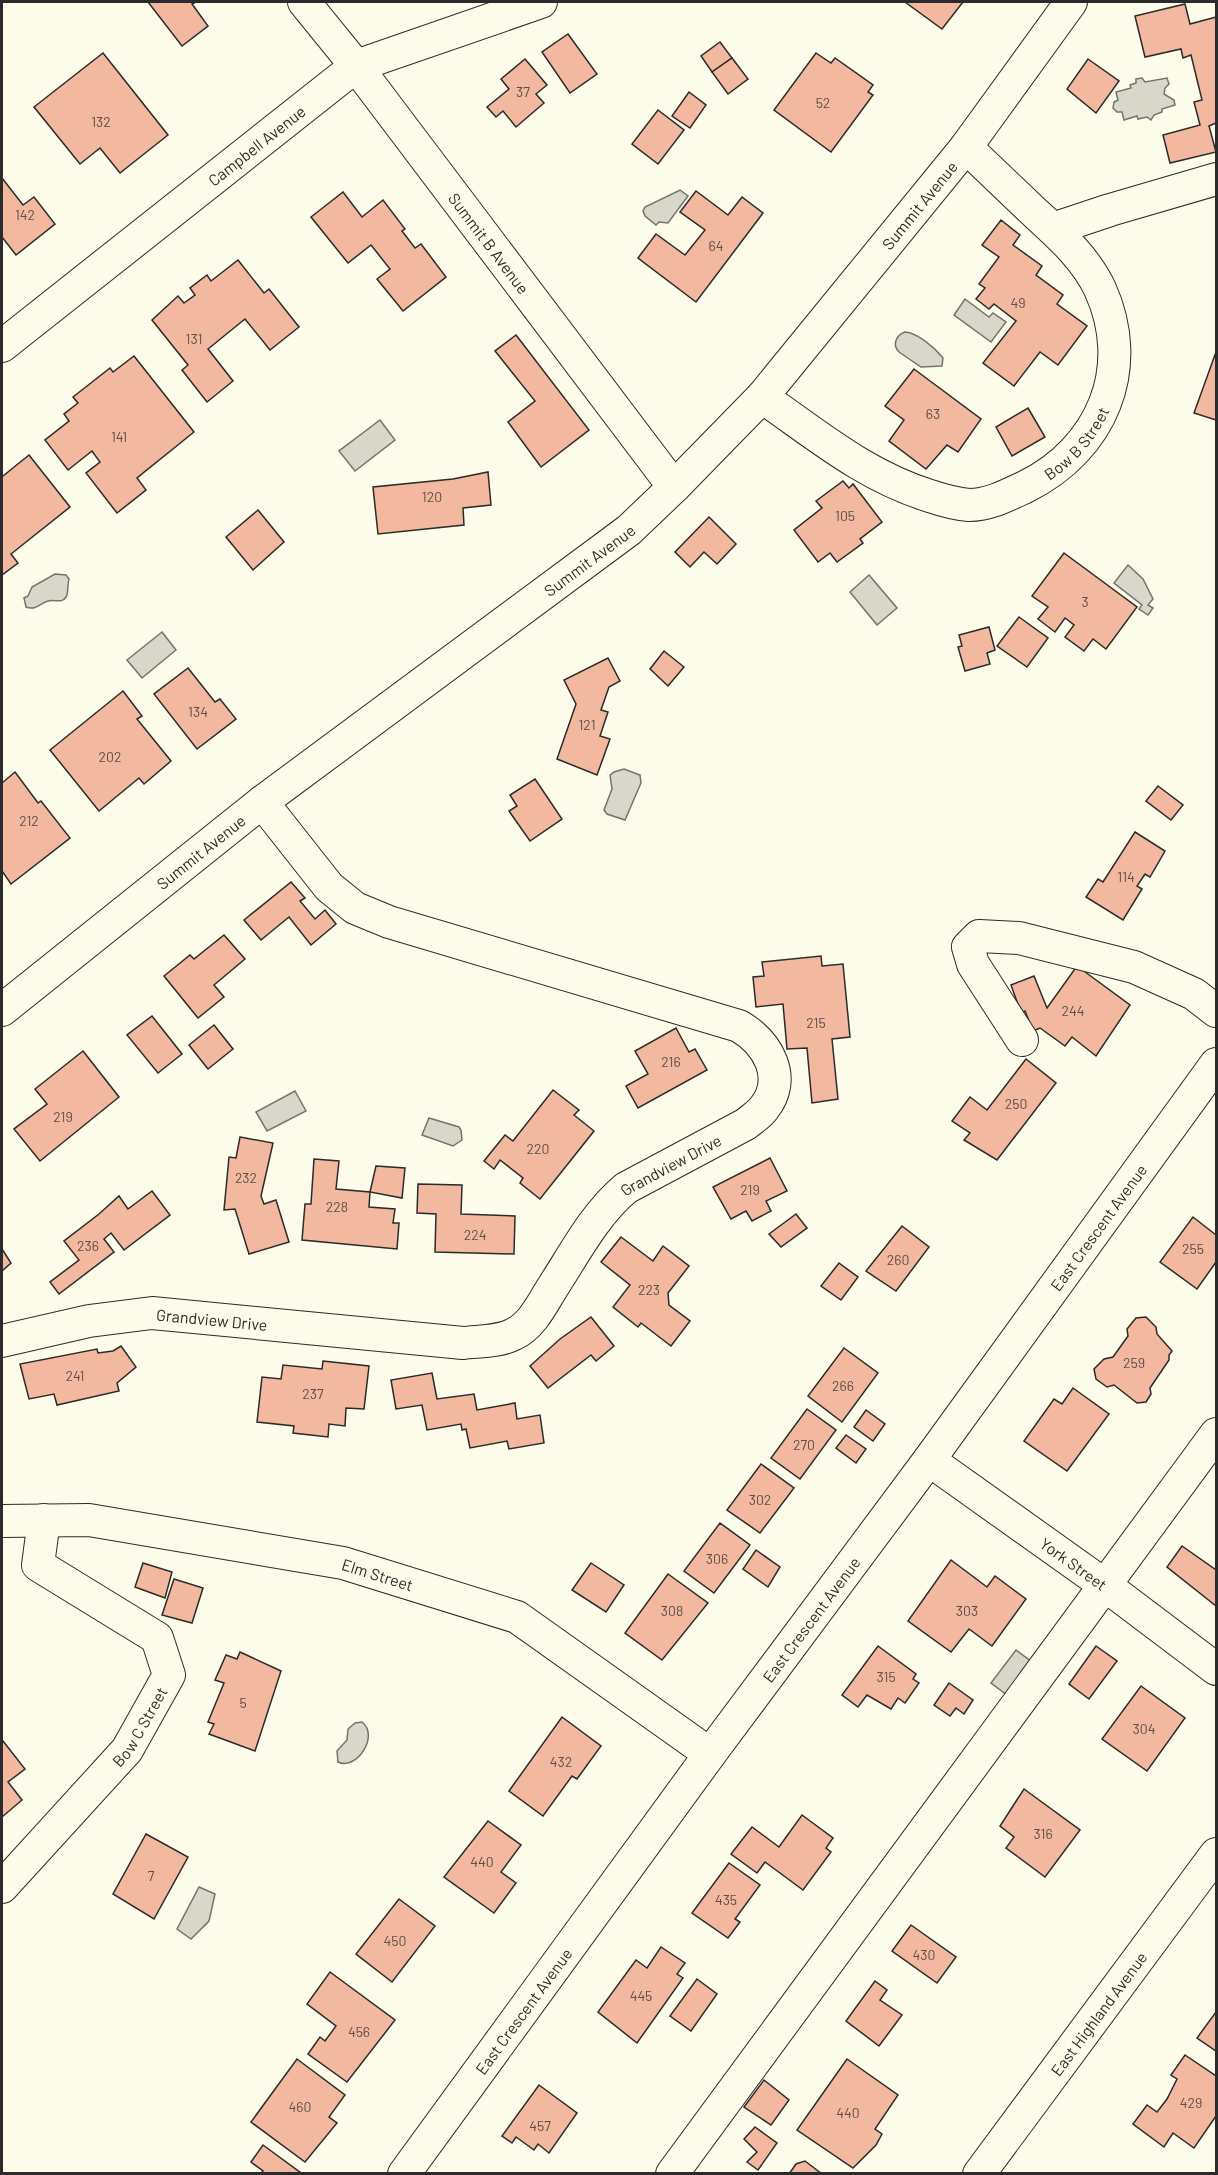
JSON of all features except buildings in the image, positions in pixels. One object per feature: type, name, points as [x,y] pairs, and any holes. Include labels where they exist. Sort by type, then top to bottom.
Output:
[{"type":"street","name":"Summit B Avenue","points":[[304,2],[356,66],[674,488]]},
{"type":"street","name":"Campbell Avenue","points":[[2,346],[356,66],[541,2]]},
{"type":"street","name":"Summit Avenue","points":[[2,1010],[262,802],[629,530],[674,488],[762,397],[966,147],[1071,2]]},
{"type":"street","name":"Bow B Street","points":[[762,397],[864,468],[891,483],[934,497],[970,505],[995,500],[1039,480],[1060,465],[1094,427],[1106,405],[1115,348],[1111,319],[1099,288],[1080,258],[1053,229],[966,147]]},
{"type":"street","points":[[1053,229],[1216,179]]},
{"type":"street","name":"Grandview Drive","points":[[2,1341],[89,1321],[152,1313],[463,1342],[496,1340],[513,1335],[527,1325],[533,1317],[596,1220],[618,1195],[626,1188],[746,1124],[763,1110],[771,1097],[774,1081],[771,1056],[752,1034],[739,1026],[389,922],[355,908],[329,888],[262,802]]},
{"type":"street","points":[[1022,1040],[973,964],[968,947],[979,936],[1018,938],[1134,967],[1194,994],[1216,1011]]},
{"type":"street","name":"East Crescent Avenue","points":[[414,2170],[710,1754],[929,1460],[1216,1064]]},
{"type":"street","points":[[672,2174],[1216,1434]]},
{"type":"street","name":"York Street","points":[[929,1460],[1106,1586],[1216,1669]]},
{"type":"street","name":"Bow C Street","points":[[2,1887],[127,1750],[170,1675],[157,1638],[38,1565],[45,1520]]},
{"type":"street","name":"Elm Street","points":[[2,1521],[89,1520],[343,1563],[517,1617],[710,1754]]},
{"type":"street","name":"East Highland Avenue","points":[[979,2174],[1216,1854]]},
{"type":"shaded area","points":[[1142,78],[1145,82],[1167,78],[1169,84],[1164,94],[1174,100],[1175,105],[1162,109],[1162,112],[1154,115],[1151,120],[1147,117],[1138,119],[1137,116],[1124,120],[1122,112],[1117,112],[1113,108],[1114,102],[1118,100],[1116,92],[1131,88],[1130,85],[1136,83],[1136,79]]},
{"type":"shaded area","points":[[680,190],[688,196],[668,223],[659,222],[656,225],[645,216],[643,211],[645,207]]},
{"type":"shaded area","points":[[965,299],[989,317],[993,313],[1006,322],[991,342],[954,315]]},
{"type":"shaded area","points":[[905,332],[921,338],[936,350],[943,358],[942,366],[921,367],[899,352],[896,340]]},
{"type":"shaded area","points":[[380,420],[395,440],[355,471],[339,451]]},
{"type":"shaded area","points":[[1128,565],[1143,579],[1153,599],[1148,605],[1153,608],[1148,615],[1139,609],[1142,605],[1114,583]]},
{"type":"shaded area","points":[[55,574],[66,575],[69,579],[66,597],[60,601],[48,601],[33,608],[26,607],[24,598],[28,596],[32,587]]},
{"type":"shaded area","points":[[869,575],[897,608],[877,625],[850,592]]},
{"type":"shaded area","points":[[162,632],[176,650],[142,678],[127,660]]},
{"type":"shaded area","points":[[624,769],[640,775],[641,783],[625,820],[607,814],[604,810],[612,789],[610,775]]},
{"type":"shaded area","points":[[295,1091],[306,1111],[267,1131],[256,1112]]},
{"type":"shaded area","points":[[429,1118],[459,1127],[462,1140],[453,1146],[422,1135]]},
{"type":"shaded area","points":[[1016,1650],[1032,1662],[1007,1695],[991,1683]]},
{"type":"shaded area","points":[[362,1722],[367,1728],[368,1735],[364,1751],[352,1762],[338,1762],[337,1751],[347,1740],[348,1729],[355,1723]]},
{"type":"shaded area","points":[[199,1887],[215,1894],[209,1921],[191,1939],[177,1929]]}]
